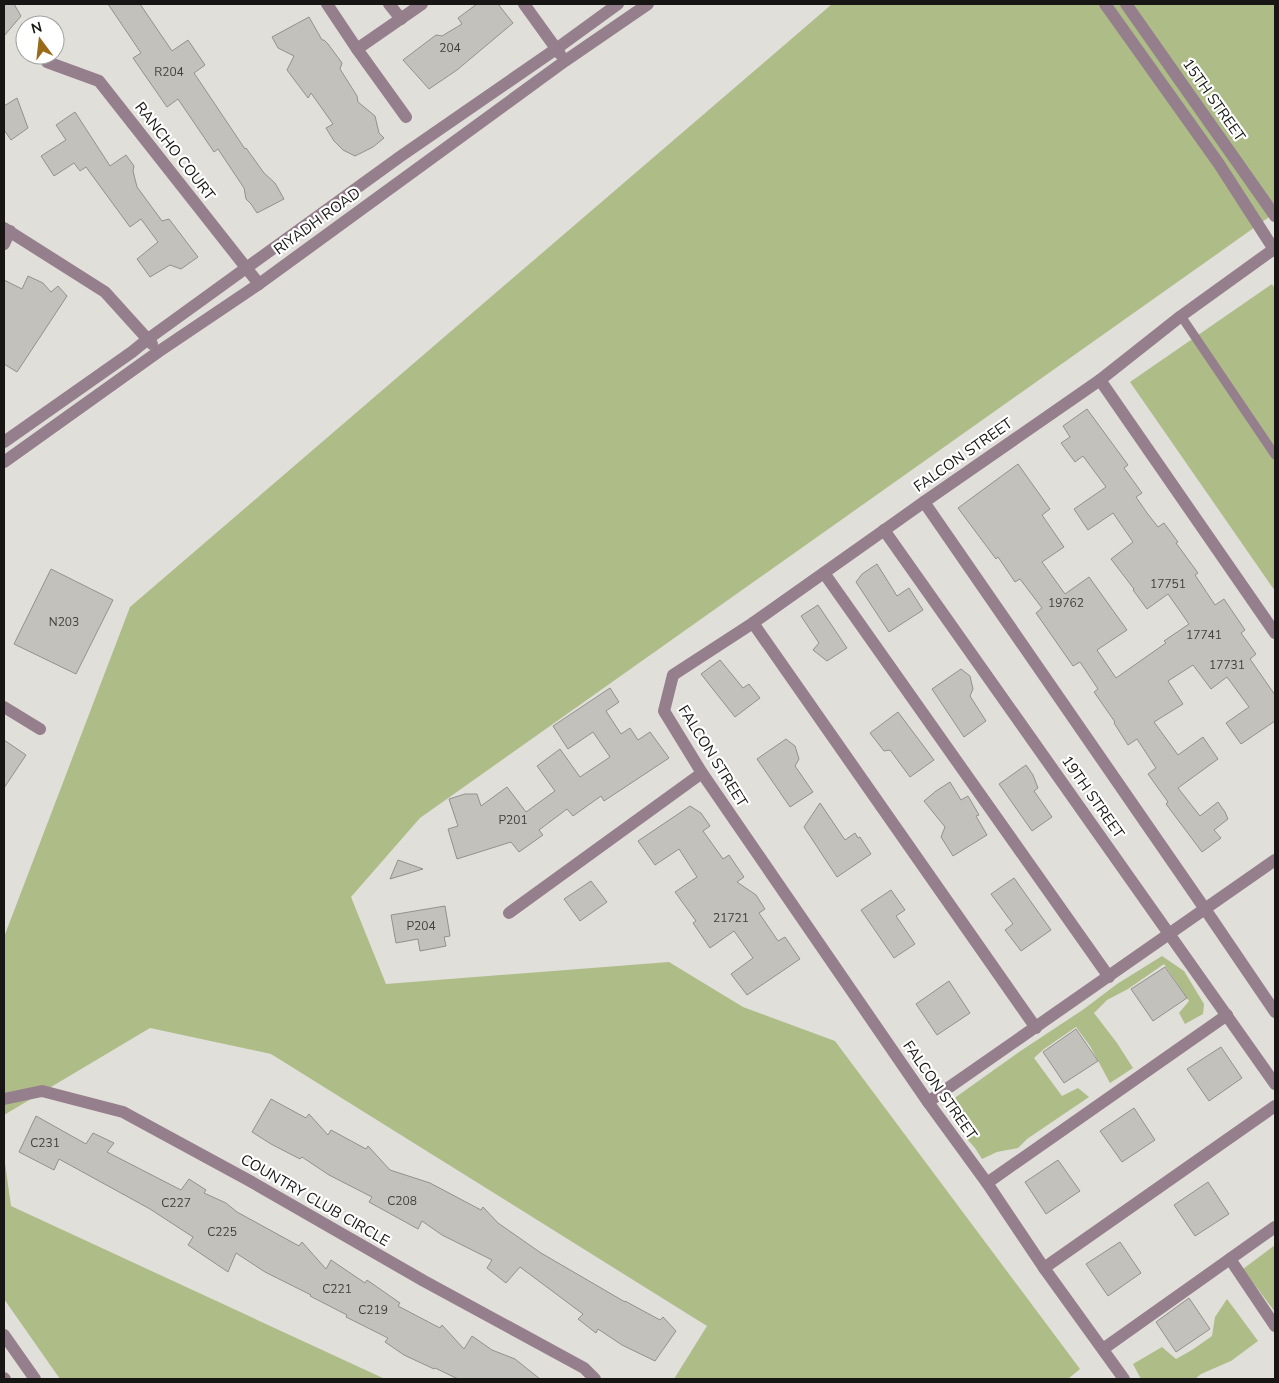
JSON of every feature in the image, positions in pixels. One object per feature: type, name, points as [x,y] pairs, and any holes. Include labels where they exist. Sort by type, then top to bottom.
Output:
[{"type":"street","points":[[327,4],[357,50],[406,117]]},
{"type":"street","points":[[388,4],[401,19]]},
{"type":"street","points":[[357,50],[422,4]]},
{"type":"street","points":[[524,4],[565,61]]},
{"type":"street","name":"RIYADH ROAD","points":[[4,442],[132,352],[401,156],[618,4]]},
{"type":"street","name":"RIYADH ROAD","points":[[4,462],[158,352],[259,284],[565,61],[648,4]]},
{"type":"street","points":[[1105,4],[1218,164],[1274,250]]},
{"type":"street","name":"15TH STREET","points":[[1126,4],[1275,216]]},
{"type":"street","name":"RANCHO COURT","points":[[56,65],[99,80],[259,284]]},
{"type":"street","points":[[4,244],[7,230],[105,292],[158,352]]},
{"type":"street","name":"FALCON STREET","points":[[1124,1379],[928,1102],[702,773],[664,710],[673,675],[753,623],[1100,380],[1181,316],[1274,250]]},
{"type":"street","points":[[1100,380],[1275,634]]},
{"type":"street","name":"19TH STREET","points":[[924,502],[1275,1012]]},
{"type":"street","name":"19TH STREET","points":[[884,530],[1275,1084]]},
{"type":"street","points":[[824,573],[1109,977]]},
{"type":"street","points":[[753,623],[1036,1028]]},
{"type":"street","points":[[4,707],[40,729]]},
{"type":"street","points":[[509,913],[702,773]]},
{"type":"street","points":[[928,1102],[1275,860]]},
{"type":"street","points":[[987,1183],[1227,1015]]},
{"type":"street","name":"COUNTRY CLUB CIRCLE","points":[[4,1099],[42,1091],[123,1112],[250,1181],[424,1281],[584,1368],[595,1379]]},
{"type":"street","points":[[1044,1268],[1275,1106]]},
{"type":"street","points":[[1103,1349],[1275,1227]]},
{"type":"street","points":[[1230,1259],[1275,1326]]},
{"type":"street","points":[[4,1335],[35,1379]]},
{"type":"lane","points":[[1181,316],[1275,455]]},
{"type":"green space","points":[[832,4],[1275,4],[1275,213],[420,818],[351,897],[386,984],[669,962],[743,1007],[835,1041],[1080,1369],[1068,1379],[674,1379],[707,1326],[271,1054],[150,1028],[4,1115],[4,937],[130,607]]},
{"type":"green space","points":[[1272,284],[1275,289],[1275,591],[1130,382]]},
{"type":"green space","points":[[1162,956],[1184,971],[1204,1004],[1203,1014],[1185,1024],[1179,1013],[1189,1001],[1164,964],[1128,989],[1107,1000],[1094,1013],[1133,1068],[1110,1083],[1090,1046],[1076,1027],[1034,1058],[1062,1096],[1078,1088],[1089,1097],[1027,1139],[1018,1148],[997,1152],[982,1159],[967,1139],[972,1135],[969,1129],[964,1132],[949,1106],[956,1097],[1084,1009],[1117,984]]},
{"type":"green space","points":[[4,1156],[11,1206],[385,1379],[60,1379],[4,1299]]},
{"type":"green space","points":[[1275,1245],[1275,1312],[1243,1269]]},
{"type":"green space","points":[[1227,1299],[1258,1341],[1231,1361],[1201,1374],[1195,1379],[1141,1379],[1133,1364],[1162,1347],[1176,1359],[1212,1336],[1215,1317]]},
{"type":"building","points":[[4,4],[14,4],[20,15],[15,15],[15,23],[4,36]]},
{"type":"building","points":[[108,4],[140,4],[172,51],[188,40],[205,65],[194,73],[245,149],[264,173],[275,183],[284,199],[257,213],[246,199],[244,188],[218,149],[214,152],[178,99],[167,107],[133,58],[141,53]]},
{"type":"building","points":[[477,4],[498,4],[513,23],[457,70],[429,89],[403,60],[436,35],[442,36],[462,24],[458,18]]},
{"type":"building","points":[[309,17],[322,40],[328,44],[342,63],[340,69],[357,96],[358,102],[375,116],[379,133],[384,138],[373,147],[355,156],[343,150],[334,141],[326,128],[333,124],[311,93],[308,98],[287,70],[294,56],[278,48],[272,37]]},
{"type":"building","points":[[17,98],[28,128],[11,140],[4,130],[4,106]]},
{"type":"building","points":[[75,112],[110,166],[126,155],[134,166],[133,171],[137,187],[162,221],[169,219],[198,257],[181,269],[170,265],[150,277],[137,259],[158,242],[141,219],[130,227],[86,167],[80,171],[74,163],[54,176],[41,156],[66,140],[56,125]]},
{"type":"building","points":[[28,276],[43,283],[51,292],[58,286],[67,296],[17,372],[4,364],[4,280],[22,289]]},
{"type":"building","points":[[1087,409],[1128,465],[1124,468],[1142,493],[1136,497],[1147,513],[1158,527],[1164,523],[1198,573],[1195,575],[1215,605],[1224,599],[1245,630],[1241,633],[1256,654],[1250,659],[1275,695],[1275,721],[1241,744],[1226,723],[1249,707],[1227,677],[1211,689],[1193,665],[1168,681],[1183,704],[1154,722],[1178,755],[1203,737],[1218,759],[1178,788],[1200,816],[1218,802],[1228,819],[1214,830],[1221,838],[1202,852],[1166,804],[1168,802],[1148,774],[1156,768],[1137,739],[1128,745],[1094,692],[1098,689],[1080,662],[1073,666],[1036,613],[1042,608],[1020,579],[1015,582],[998,557],[996,559],[958,508],[1018,464],[1050,509],[1042,515],[1064,547],[1042,562],[1065,594],[1089,577],[1127,630],[1097,650],[1116,678],[1166,643],[1164,641],[1189,624],[1168,594],[1147,609],[1111,559],[1133,542],[1113,513],[1088,530],[1074,509],[1106,487],[1083,456],[1075,462],[1061,443],[1070,437],[1063,426]]},
{"type":"building","points":[[877,564],[897,596],[909,588],[923,610],[889,632],[856,582],[862,574]]},
{"type":"building","name":"N203","points":[[51,569],[113,600],[76,674],[14,644]]},
{"type":"building","points":[[818,605],[847,648],[827,661],[813,650],[819,643],[801,616]]},
{"type":"building","points":[[720,660],[743,688],[749,684],[760,698],[735,717],[701,674]]},
{"type":"building","points":[[961,669],[970,676],[973,689],[970,696],[986,721],[964,737],[932,689]]},
{"type":"building","points":[[610,688],[619,702],[606,711],[621,734],[630,728],[638,740],[650,732],[669,758],[604,801],[601,796],[573,816],[567,809],[539,830],[543,835],[519,852],[511,842],[457,859],[448,829],[458,826],[449,799],[465,794],[477,794],[481,806],[507,787],[526,812],[555,791],[537,766],[560,749],[580,777],[610,757],[593,732],[568,749],[553,726]]},
{"type":"building","points":[[898,712],[934,760],[910,777],[890,750],[884,751],[870,733]]},
{"type":"building","points":[[786,739],[795,746],[799,759],[795,766],[813,792],[790,807],[757,759]]},
{"type":"building","points":[[4,740],[26,755],[4,788]]},
{"type":"building","points":[[1026,765],[1033,775],[1038,788],[1034,791],[1052,817],[1032,831],[999,784]]},
{"type":"building","points":[[950,782],[961,800],[968,796],[979,815],[976,816],[987,835],[953,856],[941,837],[945,827],[924,801]]},
{"type":"building","points":[[820,803],[845,840],[855,833],[858,838],[860,837],[871,854],[837,877],[804,827]]},
{"type":"building","points":[[690,806],[701,813],[710,826],[703,831],[723,859],[729,855],[744,877],[737,882],[756,895],[765,909],[759,913],[778,941],[785,937],[800,959],[747,995],[731,974],[753,958],[734,931],[710,948],[693,923],[696,921],[675,892],[697,877],[679,849],[655,865],[638,841]]},
{"type":"building","points":[[398,860],[423,869],[390,879]]},
{"type":"building","points":[[1014,878],[1051,930],[1021,951],[1005,930],[1013,924],[991,894]]},
{"type":"building","points":[[591,881],[607,902],[580,921],[564,899]]},
{"type":"building","points":[[891,890],[905,910],[896,916],[915,944],[894,958],[861,910]]},
{"type":"building","name":"P204","points":[[445,906],[450,936],[444,937],[446,946],[420,951],[418,939],[396,943],[391,915]]},
{"type":"building","points":[[1165,967],[1187,998],[1153,1021],[1131,989]]},
{"type":"building","points":[[949,981],[970,1013],[937,1035],[916,1004]]},
{"type":"building","points":[[1076,1029],[1098,1061],[1064,1083],[1043,1052]]},
{"type":"building","points":[[1221,1047],[1242,1078],[1209,1101],[1187,1069]]},
{"type":"building","points":[[271,1099],[306,1118],[309,1114],[328,1135],[331,1130],[366,1149],[368,1146],[390,1170],[430,1183],[481,1210],[483,1207],[498,1223],[541,1253],[625,1302],[660,1320],[663,1317],[676,1331],[655,1361],[622,1345],[598,1329],[596,1333],[578,1319],[583,1314],[520,1267],[506,1283],[487,1268],[492,1260],[442,1235],[422,1221],[418,1229],[369,1202],[372,1197],[329,1175],[302,1157],[300,1159],[252,1132]]},
{"type":"building","points":[[1134,1108],[1155,1140],[1122,1162],[1100,1131]]},
{"type":"building","points":[[36,1116],[86,1144],[93,1133],[114,1143],[107,1152],[181,1190],[189,1179],[206,1190],[204,1193],[226,1203],[237,1212],[299,1246],[302,1242],[326,1269],[331,1260],[365,1283],[367,1280],[400,1303],[398,1306],[440,1328],[442,1325],[464,1349],[472,1336],[492,1350],[515,1359],[540,1379],[458,1379],[404,1355],[385,1342],[388,1338],[265,1272],[236,1253],[228,1272],[188,1245],[193,1237],[150,1209],[59,1159],[54,1170],[19,1152]]},
{"type":"building","points":[[1058,1160],[1080,1191],[1046,1214],[1025,1182]]},
{"type":"building","points":[[1208,1182],[1229,1214],[1195,1236],[1174,1205]]},
{"type":"building","points":[[1120,1242],[1141,1273],[1108,1296],[1086,1264]]},
{"type":"building","points":[[1189,1298],[1210,1329],[1176,1352],[1156,1322]]}]
